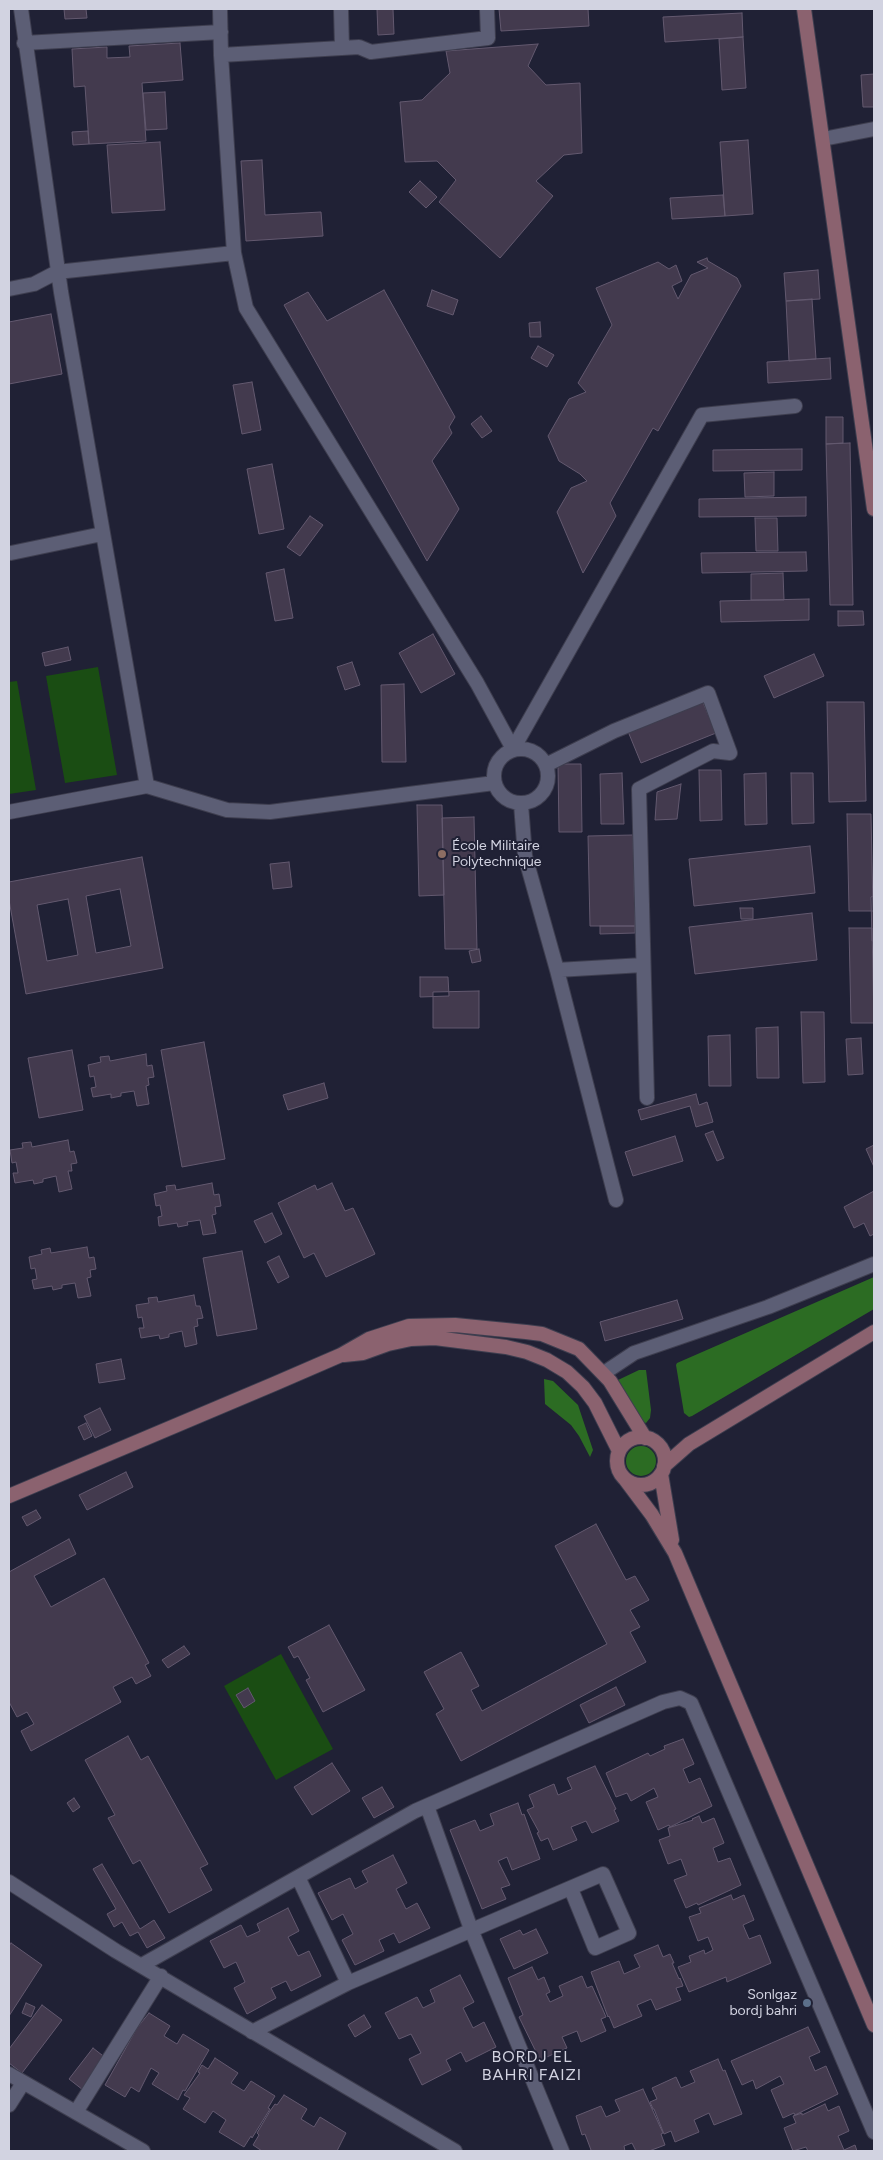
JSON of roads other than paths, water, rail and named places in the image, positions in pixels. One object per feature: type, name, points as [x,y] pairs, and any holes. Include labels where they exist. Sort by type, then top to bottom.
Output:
[{"type":"main road","points":[[804,9],[874,509]]},
{"type":"main road","points":[[9,1496],[341,1354],[369,1339],[409,1326],[454,1325],[542,1334],[579,1349],[604,1373],[645,1438],[658,1445],[662,1451],[666,1513],[675,1553]]},
{"type":"main road","points":[[625,1479],[632,1484],[648,1484],[689,1444],[874,1332]]},
{"type":"main road","points":[[341,1354],[363,1353],[388,1344],[411,1339],[435,1338],[506,1347],[527,1352],[546,1360],[567,1372],[583,1387],[595,1403],[619,1451],[617,1466],[652,1515],[675,1553],[874,2026]]},
{"type":"main road","points":[[619,1451],[630,1440],[645,1438]]},
{"type":"main road","points":[[658,1445],[689,1444]]},
{"type":"street","points":[[21,9],[24,43],[57,272],[147,786]]},
{"type":"street","points":[[220,9],[221,55],[234,253],[246,308],[477,684],[513,749]]},
{"type":"street","points":[[341,9],[342,48]]},
{"type":"street","points":[[221,55],[359,47],[371,52],[488,42],[487,9]]},
{"type":"street","points":[[24,43],[220,32]]},
{"type":"street","points":[[823,139],[874,129]]},
{"type":"street","points":[[9,289],[34,284],[57,272],[234,253]]},
{"type":"street","points":[[513,749],[702,415],[795,406]]},
{"type":"street","points":[[11,553],[102,534]]},
{"type":"street","points":[[546,765],[614,731],[708,693],[730,753],[713,751],[639,789],[647,1098]]},
{"type":"street","points":[[513,749],[527,749],[535,752],[546,765],[548,774],[544,792],[530,802],[521,804],[504,798],[498,792],[494,783],[493,772],[496,762],[504,754],[513,749]]},
{"type":"street","points":[[9,812],[147,786],[227,810],[270,812],[494,783]]},
{"type":"street","points":[[521,804],[525,856],[557,970],[616,1200]]},
{"type":"street","points":[[557,970],[643,965]]},
{"type":"street","points":[[604,1373],[618,1361],[634,1353],[768,1307],[874,1264]]},
{"type":"street","points":[[142,1964],[427,1806],[663,1702],[680,1698],[691,1703],[874,2132]]},
{"type":"street","points":[[427,1806],[472,1932],[562,2151]]},
{"type":"street","points":[[252,2032],[348,1983],[472,1932],[571,1888],[603,1874],[629,1933],[595,1948],[571,1888]]},
{"type":"street","points":[[298,1877],[348,1983]]},
{"type":"street","points":[[11,1889],[116,1951],[142,1964],[252,2032],[455,2151]]},
{"type":"street","points":[[76,2112],[161,1976]]},
{"type":"street","points":[[9,2074],[143,2151]]},
{"type":"street","points":[[9,2105],[23,2083]]},
{"type":"place","name":"École Militaire Polytechnique","points":[[442,854]]},
{"type":"place","name":"Sonlgaz bordj bahri","points":[[807,2003]]},
{"type":"district","name":"BORDJ EL BAHRI FAIZI","points":[[532,2066]]}]
